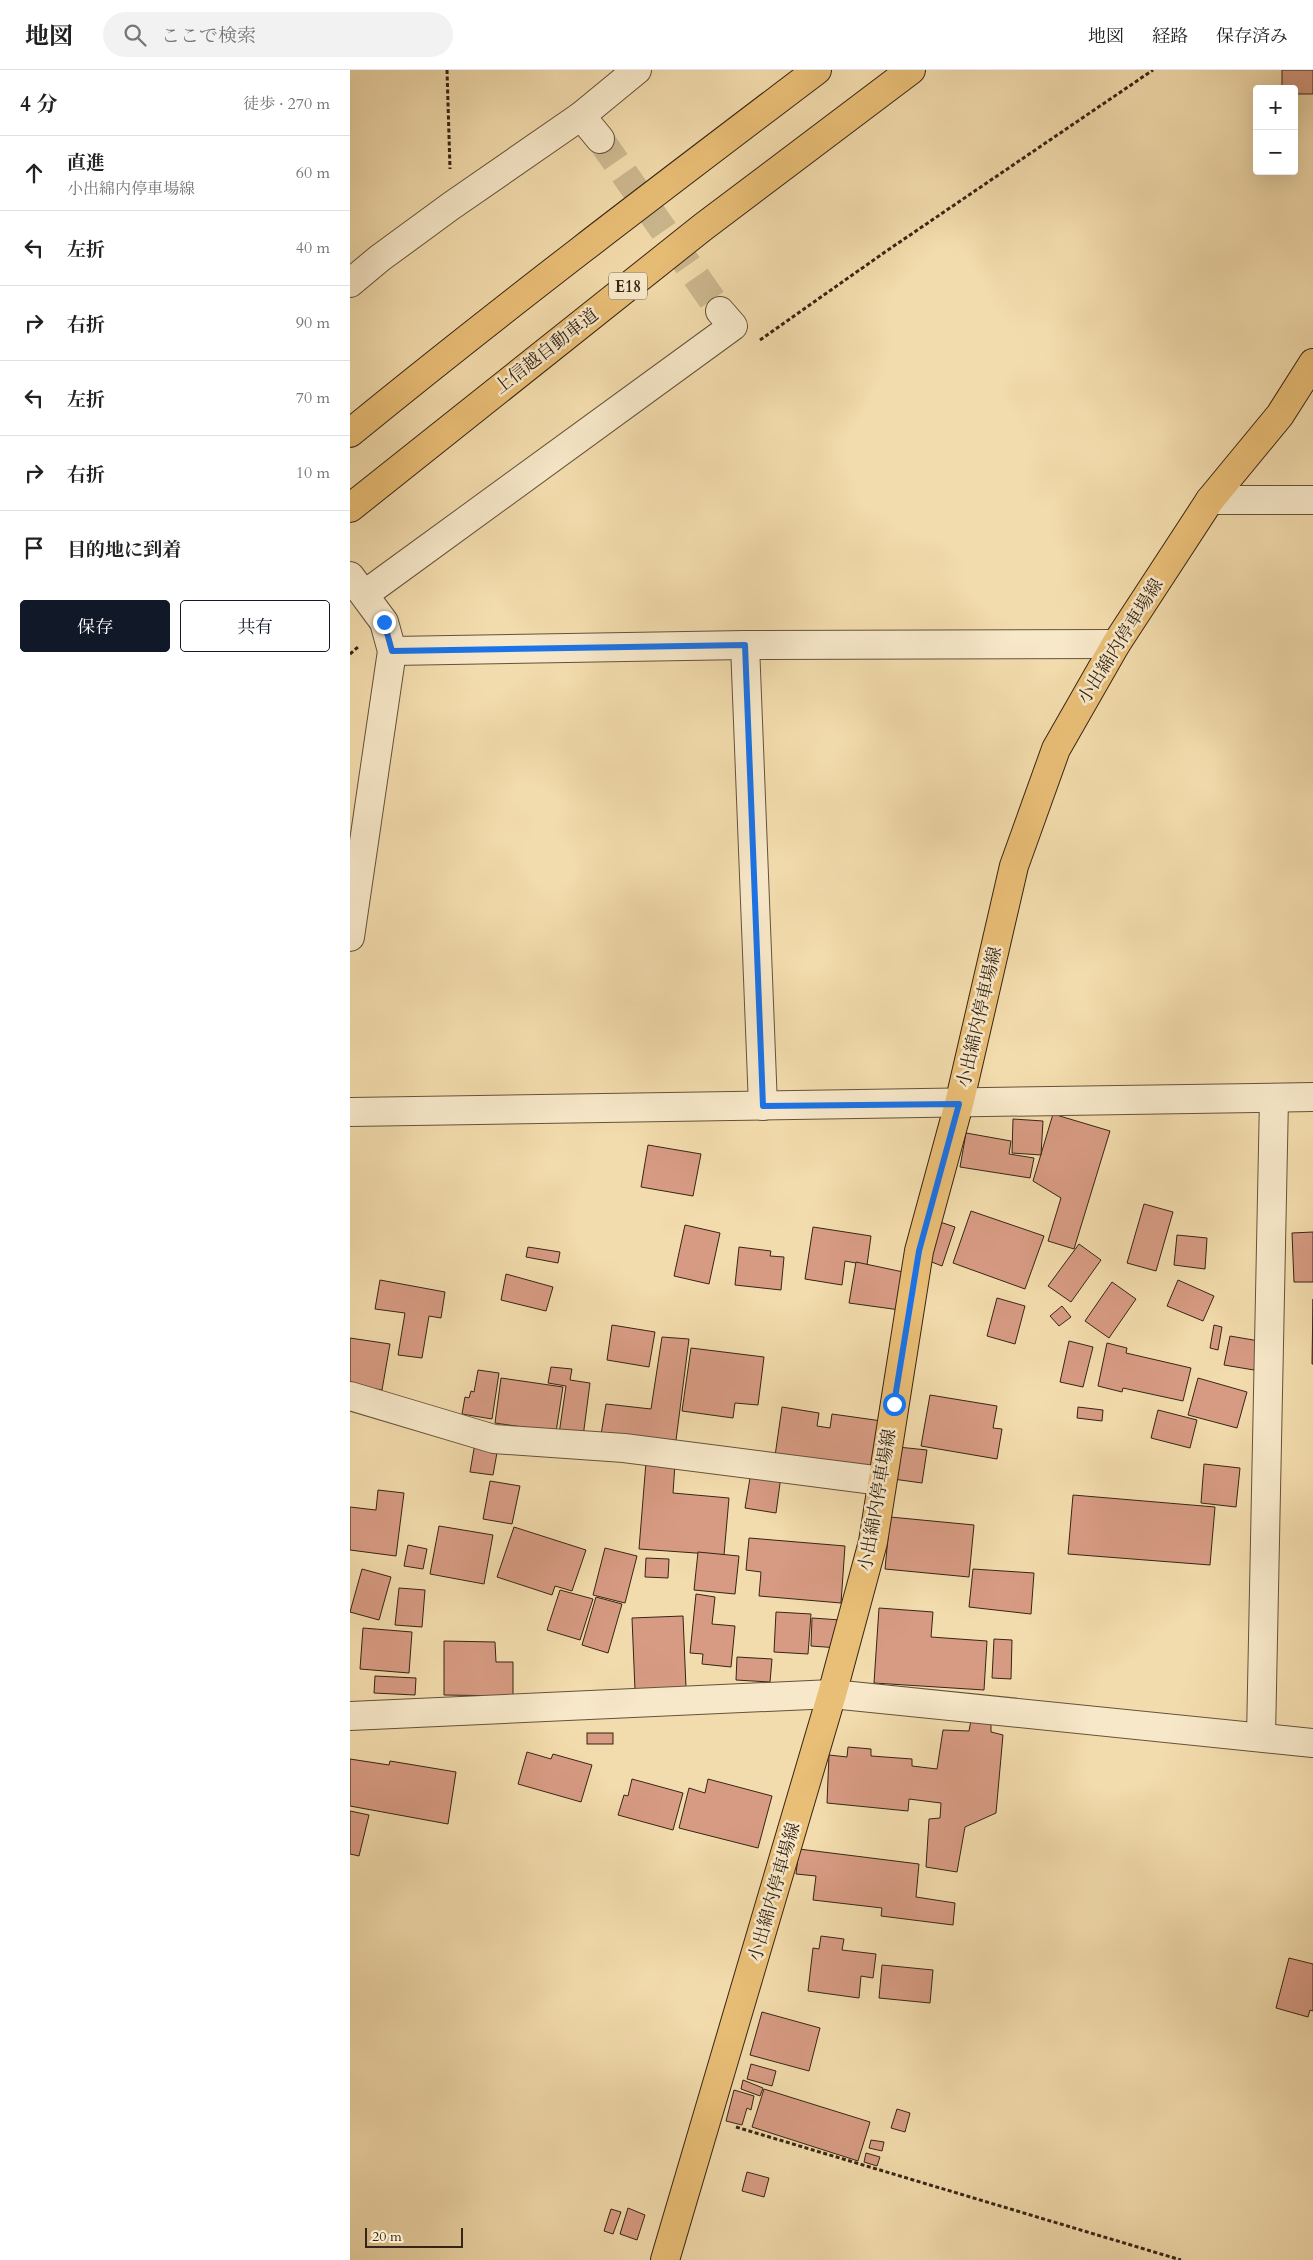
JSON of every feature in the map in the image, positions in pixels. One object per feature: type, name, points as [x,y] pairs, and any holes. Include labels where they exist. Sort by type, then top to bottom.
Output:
[{"type":"main road","points":[[350,433],[429,368],[818,70]]},
{"type":"main road","name":"上信越自動車道","points":[[350,508],[695,233],[911,70]]},
{"type":"main road","name":"小出綿内停車場線","points":[[665,2260],[832,1694],[872,1542],[919,1251],[959,1104],[1014,866],[1056,749],[1116,644],[1210,500],[1280,415],[1313,363]]},
{"type":"street","points":[[350,283],[380,258],[451,206],[581,116],[637,70]]},
{"type":"street","points":[[581,116],[600,139]]},
{"type":"street","points":[[350,936],[392,651],[384,622],[357,585],[733,326],[720,311]]},
{"type":"street","points":[[1210,500],[1313,500]]},
{"type":"street","points":[[392,651],[745,645],[1116,644]]},
{"type":"street","points":[[745,645],[763,1106]]},
{"type":"street","points":[[350,1112],[1313,1097]]},
{"type":"street","points":[[1261,1737],[1274,1098]]},
{"type":"street","points":[[350,1396],[494,1439],[624,1448],[882,1481]]},
{"type":"street","points":[[350,1716],[832,1694],[1313,1743]]},
{"type":"path","points":[[447,70],[451,206]]},
{"type":"path","points":[[707,2118],[1181,2260]]},
{"type":"building","points":[[1282,70],[1313,70],[1313,94],[1298,94],[1298,85],[1282,85]]},
{"type":"building","points":[[1053,1114],[1110,1131],[1074,1249],[1048,1241],[1061,1198],[1033,1181]]},
{"type":"building","points":[[1013,1119],[1043,1121],[1041,1155],[1012,1153]]},
{"type":"building","points":[[966,1133],[1011,1141],[1009,1154],[1034,1158],[1030,1178],[960,1167]]},
{"type":"building","points":[[648,1145],[701,1154],[693,1196],[641,1187]]},
{"type":"building","points":[[1144,1204],[1173,1212],[1156,1271],[1127,1263]]},
{"type":"building","points":[[971,1211],[1044,1236],[1025,1289],[953,1263]]},
{"type":"building","points":[[937,1221],[955,1227],[942,1266],[924,1259]]},
{"type":"building","points":[[685,1225],[720,1233],[709,1284],[674,1276]]},
{"type":"building","points":[[813,1227],[871,1236],[867,1265],[845,1261],[842,1285],[805,1279]]},
{"type":"building","points":[[1313,1232],[1313,1282],[1294,1282],[1292,1233]]},
{"type":"building","points":[[1177,1235],[1207,1238],[1205,1269],[1174,1265]]},
{"type":"building","points":[[1079,1244],[1101,1260],[1071,1302],[1048,1286]]},
{"type":"building","points":[[528,1247],[560,1252],[558,1263],[526,1257]]},
{"type":"building","points":[[739,1247],[771,1251],[770,1256],[784,1257],[781,1290],[735,1285]]},
{"type":"building","points":[[856,1262],[908,1273],[900,1310],[849,1303]]},
{"type":"building","points":[[506,1274],[553,1287],[546,1311],[501,1300]]},
{"type":"building","points":[[380,1280],[445,1292],[441,1318],[429,1316],[422,1358],[398,1355],[405,1313],[375,1309]]},
{"type":"building","points":[[1178,1280],[1214,1296],[1203,1321],[1167,1306]]},
{"type":"building","points":[[1112,1282],[1136,1299],[1109,1338],[1085,1321]]},
{"type":"building","points":[[997,1298],[1025,1306],[1015,1344],[987,1336]]},
{"type":"building","points":[[1313,1299],[1313,1364],[1312,1364]]},
{"type":"building","points":[[1062,1306],[1071,1317],[1059,1326],[1050,1316]]},
{"type":"building","points":[[612,1325],[655,1332],[649,1367],[607,1360]]},
{"type":"building","points":[[1214,1325],[1222,1327],[1218,1350],[1210,1348]]},
{"type":"building","points":[[1230,1336],[1259,1341],[1254,1370],[1224,1365]]},
{"type":"building","points":[[662,1337],[689,1339],[675,1448],[600,1441],[606,1404],[651,1409]]},
{"type":"building","points":[[350,1338],[390,1344],[382,1390],[350,1385]]},
{"type":"building","points":[[1069,1341],[1093,1347],[1083,1387],[1060,1382]]},
{"type":"building","points":[[1107,1343],[1127,1348],[1126,1353],[1191,1368],[1183,1401],[1123,1388],[1122,1392],[1098,1386]]},
{"type":"building","points":[[691,1348],[764,1357],[758,1405],[735,1403],[733,1418],[682,1411]]},
{"type":"building","points":[[551,1367],[572,1369],[570,1380],[590,1383],[583,1437],[559,1434],[566,1386],[548,1383]]},
{"type":"building","points":[[478,1370],[499,1373],[492,1419],[462,1414],[465,1397],[469,1398],[471,1391],[474,1392]]},
{"type":"building","points":[[501,1378],[563,1387],[556,1432],[495,1423]]},
{"type":"building","points":[[1198,1378],[1247,1392],[1237,1428],[1188,1415]]},
{"type":"building","points":[[930,1395],[997,1406],[993,1428],[1002,1429],[997,1459],[921,1446]]},
{"type":"building","points":[[782,1407],[819,1413],[817,1426],[830,1428],[832,1414],[882,1421],[875,1470],[775,1456]]},
{"type":"building","points":[[1078,1407],[1103,1410],[1102,1421],[1077,1418]]},
{"type":"building","points":[[1158,1410],[1197,1420],[1190,1448],[1151,1438]]},
{"type":"building","points":[[475,1443],[498,1447],[493,1475],[470,1472]]},
{"type":"building","points":[[898,1447],[927,1450],[922,1483],[893,1479]]},
{"type":"building","points":[[646,1462],[675,1464],[673,1493],[729,1498],[724,1555],[639,1549]]},
{"type":"building","points":[[1204,1464],[1240,1468],[1236,1507],[1201,1503]]},
{"type":"building","points":[[751,1472],[781,1476],[776,1513],[745,1508]]},
{"type":"building","points":[[490,1481],[520,1486],[512,1524],[483,1519]]},
{"type":"building","points":[[378,1490],[404,1493],[396,1556],[350,1550],[350,1507],[376,1510]]},
{"type":"building","points":[[1073,1495],[1215,1507],[1210,1565],[1068,1554]]},
{"type":"building","points":[[890,1517],[974,1525],[969,1577],[885,1569]]},
{"type":"building","points":[[439,1526],[493,1535],[484,1584],[430,1574]]},
{"type":"building","points":[[514,1527],[586,1550],[572,1591],[555,1586],[552,1595],[497,1577]]},
{"type":"building","points":[[749,1538],[845,1546],[841,1603],[759,1596],[761,1572],[746,1570]]},
{"type":"building","points":[[408,1545],[427,1549],[423,1569],[404,1566]]},
{"type":"building","points":[[605,1548],[637,1556],[625,1603],[593,1595]]},
{"type":"building","points":[[698,1552],[739,1556],[735,1594],[694,1590]]},
{"type":"building","points":[[646,1558],[669,1559],[668,1578],[645,1577]]},
{"type":"building","points":[[362,1569],[391,1577],[379,1620],[350,1612]]},
{"type":"building","points":[[973,1569],[1034,1573],[1031,1614],[969,1607]]},
{"type":"building","points":[[399,1588],[425,1590],[422,1627],[395,1625]]},
{"type":"building","points":[[560,1590],[593,1599],[580,1640],[547,1630]]},
{"type":"building","points":[[696,1594],[715,1597],[712,1624],[735,1626],[731,1667],[702,1664],[703,1654],[690,1653]]},
{"type":"building","points":[[596,1597],[622,1604],[608,1653],[582,1645]]},
{"type":"building","points":[[879,1608],[933,1612],[931,1637],[987,1641],[984,1690],[874,1683]]},
{"type":"building","points":[[776,1612],[811,1614],[808,1654],[774,1652]]},
{"type":"building","points":[[683,1616],[686,1688],[635,1690],[632,1618]]},
{"type":"building","points":[[812,1618],[841,1620],[839,1648],[811,1646]]},
{"type":"building","points":[[363,1628],[412,1632],[409,1673],[360,1669]]},
{"type":"building","points":[[994,1639],[1012,1640],[1011,1679],[992,1678]]},
{"type":"building","points":[[444,1641],[495,1642],[496,1662],[513,1662],[513,1696],[444,1695]]},
{"type":"building","points":[[737,1657],[772,1659],[770,1682],[736,1680]]},
{"type":"building","points":[[375,1676],[416,1678],[415,1695],[374,1693]]},
{"type":"building","points":[[971,1720],[991,1721],[991,1732],[1003,1735],[996,1813],[965,1827],[957,1872],[926,1867],[929,1819],[940,1818],[941,1803],[909,1799],[908,1811],[827,1803],[829,1755],[847,1757],[848,1747],[871,1749],[871,1756],[912,1759],[912,1766],[937,1769],[943,1730],[969,1731]]},
{"type":"building","points":[[587,1733],[613,1733],[613,1744],[587,1744]]},
{"type":"building","points":[[527,1752],[551,1759],[553,1754],[592,1765],[581,1802],[518,1784]]},
{"type":"building","points":[[350,1759],[389,1765],[390,1761],[456,1772],[448,1824],[350,1806]]},
{"type":"building","points":[[632,1779],[683,1793],[673,1830],[618,1815],[624,1795],[628,1796]]},
{"type":"building","points":[[708,1779],[772,1796],[758,1848],[679,1828],[689,1788],[705,1793]]},
{"type":"building","points":[[350,1811],[369,1815],[359,1856],[350,1854]]},
{"type":"building","points":[[799,1849],[919,1864],[916,1897],[955,1903],[953,1925],[881,1916],[882,1908],[813,1900],[816,1876],[796,1874]]},
{"type":"building","points":[[821,1936],[844,1939],[842,1950],[876,1954],[873,1978],[861,1976],[859,1998],[808,1991],[813,1948],[819,1949]]},
{"type":"building","points":[[1289,1958],[1313,1964],[1313,2011],[1310,2010],[1308,2017],[1276,2008]]},
{"type":"building","points":[[882,1965],[933,1970],[930,2003],[879,1998]]},
{"type":"building","points":[[762,2012],[820,2028],[809,2071],[750,2055]]},
{"type":"building","points":[[751,2064],[776,2071],[772,2086],[747,2079]]},
{"type":"building","points":[[743,2080],[763,2088],[760,2096],[741,2089]]},
{"type":"building","points":[[764,2089],[870,2122],[858,2161],[752,2127]]},
{"type":"building","points":[[734,2090],[754,2096],[751,2110],[747,2108],[742,2125],[726,2121]]},
{"type":"building","points":[[897,2109],[910,2113],[905,2132],[891,2128]]},
{"type":"building","points":[[871,2140],[884,2142],[882,2151],[869,2148]]},
{"type":"building","points":[[866,2153],[880,2157],[877,2166],[864,2162]]},
{"type":"building","points":[[747,2172],[769,2178],[764,2197],[742,2191]]},
{"type":"building","points":[[628,2208],[645,2215],[637,2240],[620,2234]]},
{"type":"building","points":[[611,2209],[621,2212],[613,2234],[604,2231]]},
{"type":"tunnel","points":[[600,139],[720,311]]},
{"type":"route","points":[[384,622],[392,651],[745,645],[763,1106],[959,1104],[919,1251],[894,1404]]}]
